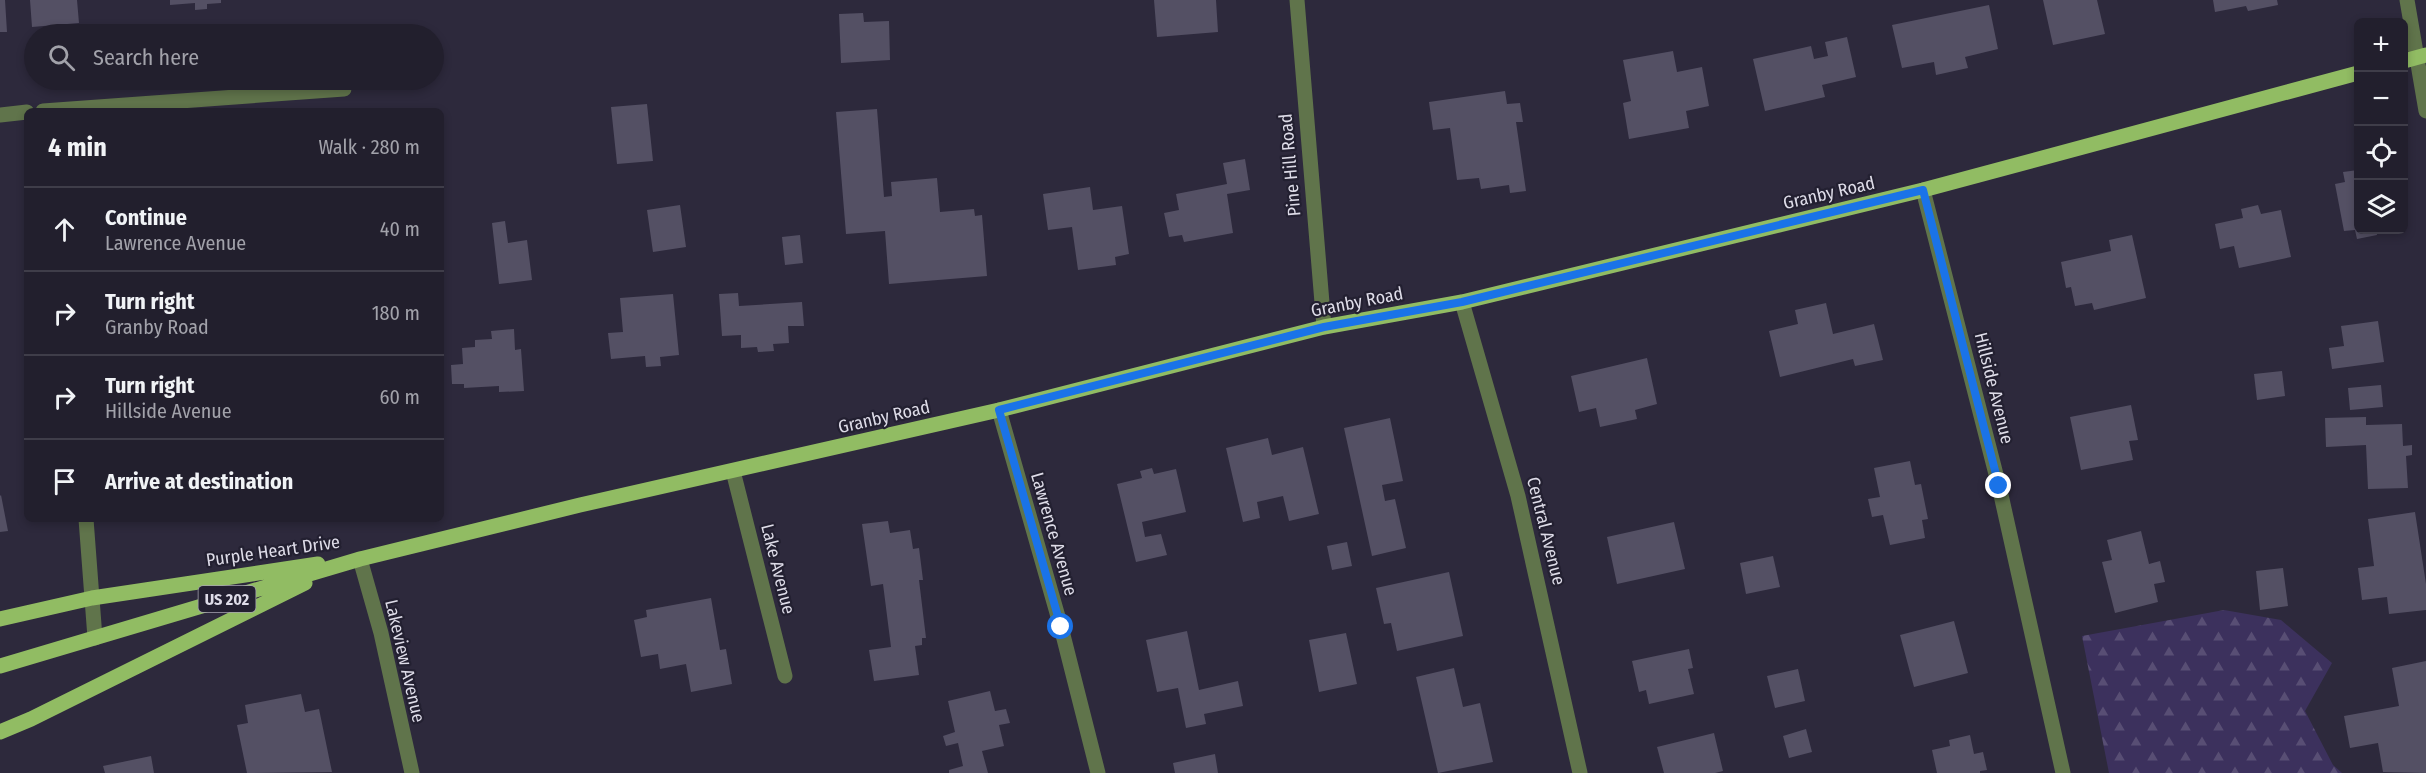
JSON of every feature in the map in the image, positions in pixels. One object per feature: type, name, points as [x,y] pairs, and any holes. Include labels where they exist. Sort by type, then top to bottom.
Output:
[{"type":"main road","name":"Granby Road","points":[[360,559],[547,513],[999,410],[1324,327],[1462,302],[1923,190],[2354,73]]},
{"type":"main road","name":"Purple Heart Drive","points":[[0,619],[92,598],[282,568],[360,559]]},
{"type":"main road","name":"Purple Heart Drive","points":[[0,666],[360,559]]},
{"type":"main road","points":[[0,732],[41,714],[260,605],[360,559]]},
{"type":"street","name":"Pine Hill Road","points":[[1297,0],[1324,327]]},
{"type":"street","points":[[2407,0],[2426,111]]},
{"type":"street","points":[[88,108],[330,90]]},
{"type":"street","points":[[0,115],[24,112]]},
{"type":"street","name":"Hillside Avenue","points":[[1923,190],[1999,486],[2063,773]]},
{"type":"street","name":"Central Avenue","points":[[1462,302],[1518,496],[1580,773]]},
{"type":"street","name":"Lawrence Avenue","points":[[999,410],[1061,627],[1098,773]]},
{"type":"street","name":"Lake Avenue","points":[[733,471],[785,676]]},
{"type":"street","points":[[86,522],[95,638]]},
{"type":"street","name":"Lakeview Avenue","points":[[360,559],[381,633],[412,773]]},
{"type":"green space","points":[[2224,610],[2281,620],[2332,663],[2305,711],[2333,765],[2342,773],[2109,773],[2082,636]]},
{"type":"building","points":[[0,0],[5,0],[7,32],[0,32]]},
{"type":"building","points":[[30,0],[77,0],[79,23],[32,24]]},
{"type":"building","points":[[170,0],[221,0],[221,3],[207,4],[207,9],[195,10],[195,3],[170,5]]},
{"type":"building","points":[[1154,0],[1216,0],[1218,32],[1157,37]]},
{"type":"building","points":[[2043,0],[2097,0],[2105,34],[2053,45]]},
{"type":"building","points":[[2213,0],[2277,0],[2278,5],[2248,11],[2246,6],[2215,12]]},
{"type":"building","points":[[1989,5],[1998,49],[1965,57],[1968,68],[1936,75],[1934,62],[1902,68],[1892,25]]},
{"type":"building","points":[[863,13],[864,22],[889,21],[890,60],[841,63],[839,14]]},
{"type":"building","points":[[1847,37],[1856,77],[1822,85],[1825,97],[1765,111],[1753,59],[1811,46],[1814,59],[1828,56],[1825,42]]},
{"type":"building","points":[[1673,51],[1677,72],[1702,67],[1709,106],[1686,111],[1689,128],[1629,139],[1623,103],[1631,101],[1623,60]]},
{"type":"building","points":[[1505,91],[1507,104],[1520,103],[1523,122],[1516,122],[1526,191],[1510,193],[1509,185],[1481,189],[1479,178],[1457,180],[1450,128],[1433,130],[1429,102]]},
{"type":"building","points":[[647,104],[653,161],[617,164],[611,107]]},
{"type":"building","points":[[877,109],[884,197],[892,196],[891,182],[937,178],[940,212],[974,209],[975,216],[982,215],[987,276],[889,284],[885,231],[846,234],[836,112]]},
{"type":"building","points":[[1245,159],[1250,190],[1227,194],[1233,233],[1184,242],[1182,235],[1169,237],[1164,213],[1179,210],[1176,194],[1227,184],[1223,163]]},
{"type":"building","points":[[2354,171],[2354,230],[2344,231],[2335,184],[2345,182],[2343,172]]},
{"type":"building","points":[[1090,187],[1093,210],[1122,206],[1129,254],[1115,257],[1116,265],[1078,270],[1072,227],[1048,230],[1043,194]]},
{"type":"building","points":[[680,205],[686,247],[653,252],[647,210]]},
{"type":"building","points":[[2258,205],[2261,214],[2281,210],[2291,257],[2239,268],[2234,246],[2220,249],[2215,224],[2243,218],[2241,209]]},
{"type":"building","points":[[505,221],[508,243],[527,240],[532,280],[499,284],[492,223]]},
{"type":"building","points":[[2356,234],[2377,234],[2377,235],[2357,239]]},
{"type":"building","points":[[800,235],[803,263],[785,265],[782,237]]},
{"type":"building","points":[[2132,235],[2146,298],[2094,310],[2092,303],[2075,306],[2071,287],[2066,288],[2061,262],[2111,251],[2109,240]]},
{"type":"building","points":[[738,293],[739,306],[802,302],[804,326],[788,326],[789,343],[773,344],[774,351],[758,352],[757,347],[741,348],[741,335],[722,336],[719,294]]},
{"type":"building","points":[[673,294],[679,355],[660,357],[661,366],[646,367],[645,356],[611,359],[608,333],[623,332],[620,298]]},
{"type":"building","points":[[1826,303],[1833,334],[1874,324],[1883,360],[1855,366],[1853,359],[1780,377],[1769,331],[1798,324],[1795,310]]},
{"type":"building","points":[[2378,321],[2384,362],[2332,369],[2329,348],[2344,346],[2341,326]]},
{"type":"building","points":[[514,329],[515,350],[521,349],[524,391],[499,392],[499,386],[464,388],[464,384],[452,384],[451,365],[463,364],[462,348],[475,347],[475,340],[492,339],[491,331]]},
{"type":"building","points":[[1647,358],[1657,404],[1635,410],[1637,419],[1600,427],[1596,408],[1579,412],[1571,376]]},
{"type":"building","points":[[2282,371],[2285,396],[2257,400],[2254,374]]},
{"type":"building","points":[[2381,385],[2383,407],[2350,410],[2348,388]]},
{"type":"building","points":[[2131,405],[2138,440],[2129,441],[2133,460],[2081,470],[2070,417]]},
{"type":"building","points":[[2366,417],[2366,425],[2402,424],[2403,446],[2412,445],[2412,455],[2406,456],[2408,488],[2368,489],[2366,445],[2326,447],[2325,418]]},
{"type":"building","points":[[1390,418],[1403,481],[1382,485],[1385,501],[1395,499],[1406,548],[1372,556],[1344,428]]},
{"type":"building","points":[[1268,438],[1272,455],[1303,447],[1319,514],[1289,521],[1283,496],[1257,502],[1260,518],[1243,522],[1226,448]]},
{"type":"building","points":[[1910,461],[1915,485],[1921,484],[1928,519],[1922,520],[1925,538],[1890,545],[1883,515],[1872,517],[1868,499],[1880,497],[1874,468]]},
{"type":"building","points":[[1152,468],[1154,474],[1176,469],[1186,512],[1142,522],[1145,537],[1161,534],[1167,555],[1136,562],[1117,484],[1142,478],[1140,471]]},
{"type":"building","points":[[0,496],[8,531],[0,532]]},
{"type":"building","points":[[2415,512],[2426,584],[2426,610],[2389,614],[2387,597],[2362,600],[2358,568],[2374,566],[2368,519]]},
{"type":"building","points":[[888,521],[890,533],[910,530],[913,549],[919,548],[923,580],[919,580],[926,638],[922,638],[922,645],[915,646],[919,675],[874,681],[869,650],[891,647],[883,584],[871,586],[862,524]]},
{"type":"building","points":[[1674,522],[1685,569],[1617,584],[1607,537]]},
{"type":"building","points":[[2141,531],[2149,564],[2160,561],[2165,582],[2154,584],[2158,602],[2115,613],[2102,562],[2112,560],[2107,540]]},
{"type":"building","points":[[1347,542],[1352,566],[1332,570],[1327,546]]},
{"type":"building","points":[[1773,556],[1780,587],[1746,594],[1740,563]]},
{"type":"building","points":[[2283,568],[2288,606],[2260,610],[2256,571]]},
{"type":"building","points":[[1449,572],[1463,636],[1397,651],[1391,623],[1384,624],[1376,588]]},
{"type":"building","points":[[711,598],[720,650],[726,649],[732,684],[691,692],[686,664],[660,669],[658,654],[641,657],[634,620],[647,617],[646,610]]},
{"type":"building","points":[[1954,621],[1968,673],[1914,687],[1900,635]]},
{"type":"building","points":[[1187,631],[1199,690],[1238,681],[1243,706],[1204,714],[1206,724],[1186,728],[1178,688],[1157,692],[1146,640]]},
{"type":"building","points":[[1346,633],[1357,684],[1319,692],[1309,640]]},
{"type":"building","points":[[1689,649],[1693,668],[1688,669],[1694,694],[1649,704],[1646,690],[1639,692],[1632,661]]},
{"type":"building","points":[[2426,661],[2426,773],[2383,772],[2378,743],[2350,748],[2344,716],[2399,706],[2392,668]]},
{"type":"building","points":[[1454,668],[1463,707],[1480,703],[1493,762],[1438,773],[1416,677]]},
{"type":"building","points":[[1798,669],[1805,701],[1775,708],[1767,676]]},
{"type":"building","points":[[990,691],[995,711],[1006,709],[1010,723],[999,725],[1004,746],[982,751],[988,773],[949,773],[949,770],[963,766],[958,743],[946,746],[943,736],[955,732],[948,701]]},
{"type":"building","points":[[301,694],[305,712],[319,709],[332,772],[247,773],[237,725],[248,723],[245,705]]},
{"type":"building","points":[[1806,729],[1812,752],[1789,758],[1783,736]]},
{"type":"building","points":[[1714,733],[1723,771],[1664,773],[1657,747]]},
{"type":"building","points":[[1970,735],[1974,754],[1983,752],[1987,770],[1980,771],[1980,773],[1937,773],[1932,750],[1950,746],[1949,740]]},
{"type":"building","points":[[1215,754],[1218,773],[1175,773],[1173,763]]},
{"type":"building","points":[[151,756],[154,773],[105,773],[103,766]]},
{"type":"route","points":[[1061,627],[999,410],[1324,327],[1462,302],[1923,190],[1999,486]]}]
